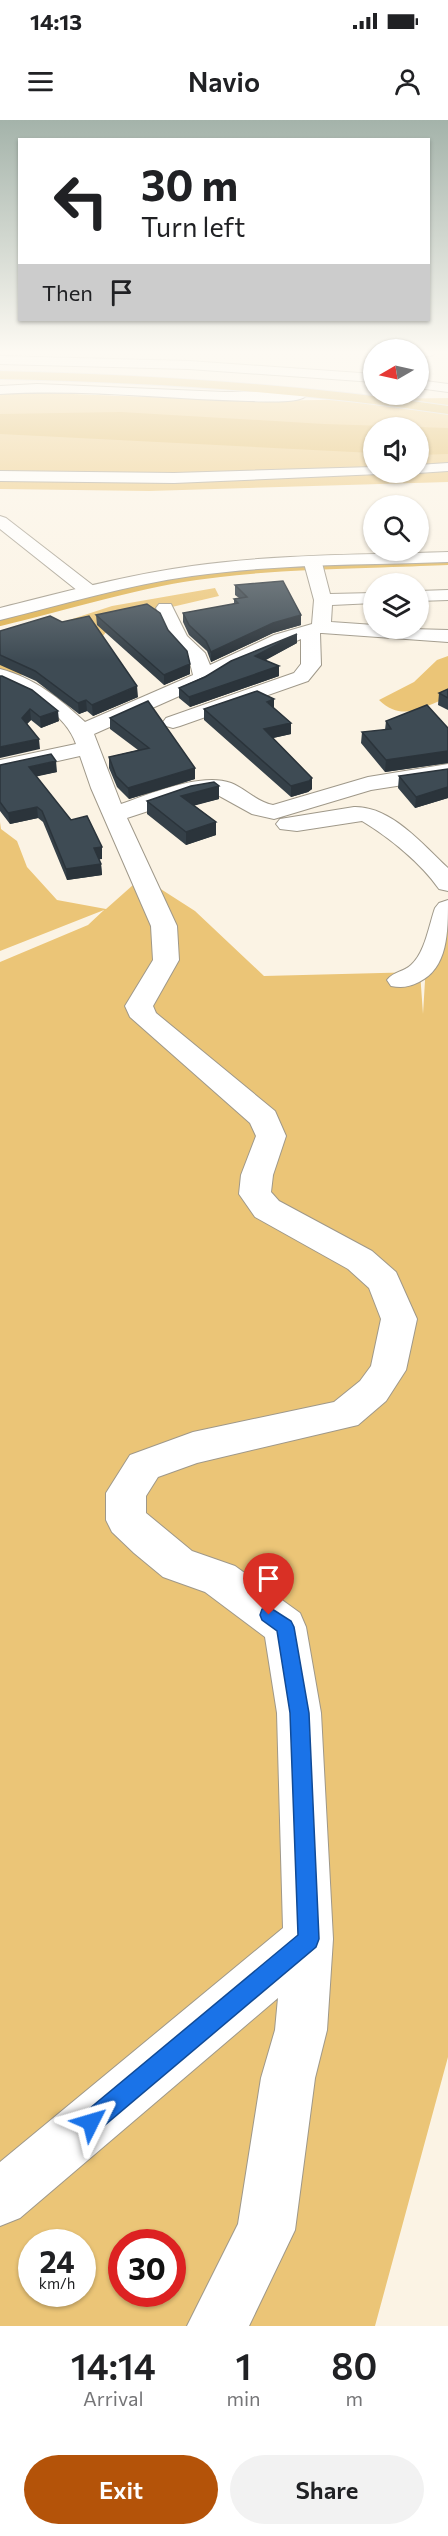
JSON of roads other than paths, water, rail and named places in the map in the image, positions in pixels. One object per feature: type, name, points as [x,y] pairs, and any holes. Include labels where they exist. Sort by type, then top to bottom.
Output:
[{"type":"street","points":[[429,468],[448,467]]},
{"type":"street","points":[[0,476],[174,478],[363,471]]},
{"type":"street","points":[[0,521],[89,591]]},
{"type":"street","points":[[0,615],[89,591],[193,571],[313,563],[448,558]]},
{"type":"street","points":[[172,722],[301,677],[311,665],[315,628],[323,600],[313,563]]},
{"type":"street","points":[[429,596],[448,595]]},
{"type":"street","points":[[323,600],[363,598]]},
{"type":"street","points":[[165,608],[179,638],[198,657],[203,677]]},
{"type":"street","points":[[0,767],[85,739],[224,665],[315,628],[448,636]]},
{"type":"street","points":[[0,675],[28,686],[53,703],[85,739],[102,788],[164,927],[166,960],[139,1006],[144,1017],[264,1118],[271,1136],[257,1175],[255,1194],[267,1209],[360,1260],[384,1281],[399,1319],[388,1370],[373,1391],[345,1414],[193,1448],[144,1466],[126,1493],[126,1520],[148,1541],[178,1564],[220,1579],[285,1627],[299,1713],[308,1939],[301,2030],[288,2078],[266,2230],[218,2326]]},
{"type":"street","points":[[264,812],[287,810],[368,784],[448,771]]},
{"type":"street","points":[[115,814],[213,785],[224,788],[264,812],[275,822],[292,824],[362,814],[376,818],[445,878],[448,884]]},
{"type":"street","points":[[401,980],[420,972],[432,958],[448,908]]},
{"type":"street","points":[[0,2198],[308,1939]]},
{"type":"waterway","points":[[0,623],[137,588],[216,574],[315,567],[448,562]]}]
